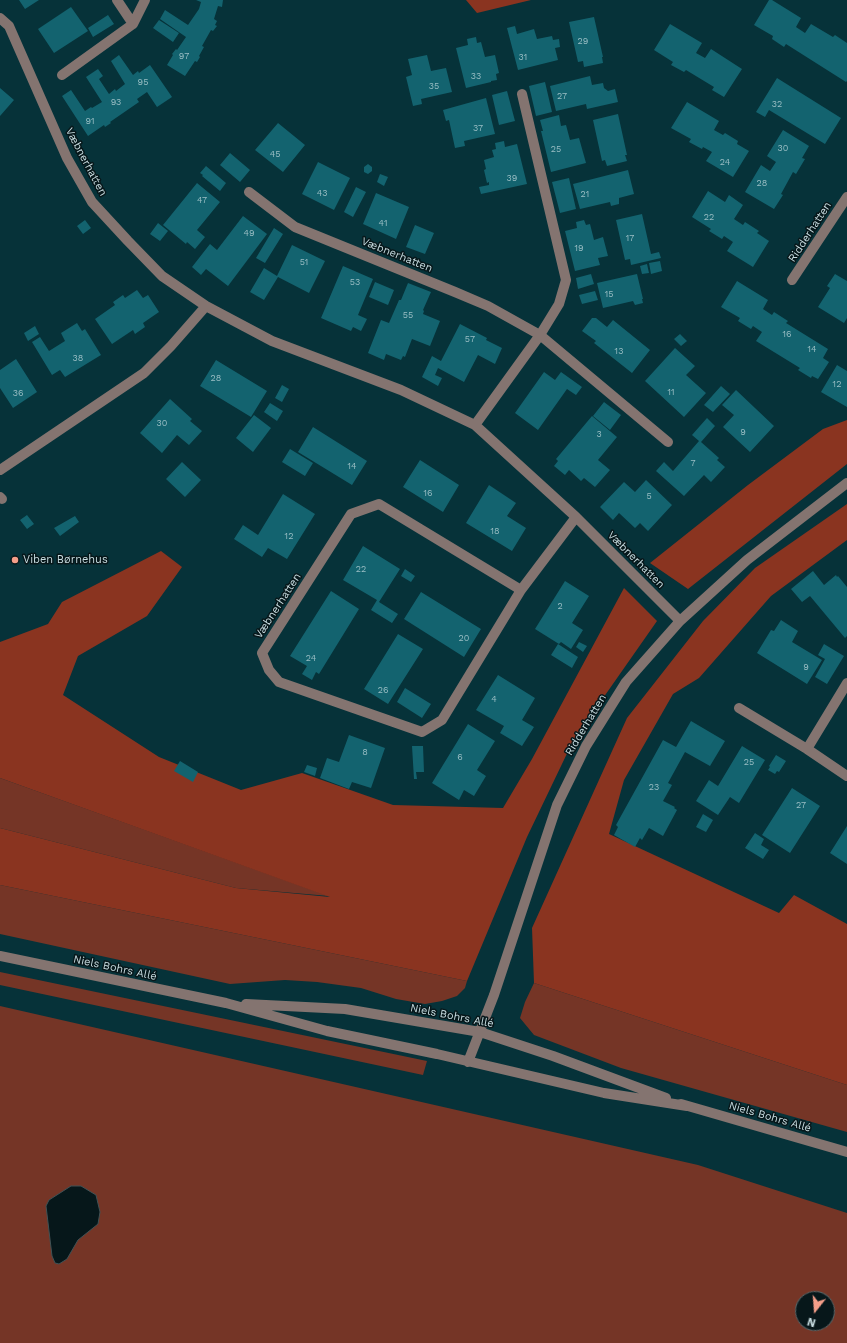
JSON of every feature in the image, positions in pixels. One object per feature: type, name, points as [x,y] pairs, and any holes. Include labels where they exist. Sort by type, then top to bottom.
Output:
[{"type":"street","points":[[117,0],[133,24]]},
{"type":"street","points":[[62,75],[133,24],[145,0]]},
{"type":"street","name":"Væbnerhatten","points":[[0,18],[9,26],[67,158],[92,202],[162,276],[206,306],[272,341],[401,390],[475,425],[576,517],[680,621]]},
{"type":"street","points":[[475,425],[540,335],[559,304],[566,280],[522,94]]},
{"type":"street","name":"Væbnerhatten","points":[[248,192],[295,227],[488,306],[540,335],[668,442]]},
{"type":"street","name":"Ridderhatten","points":[[792,280],[847,197]]},
{"type":"street","points":[[0,470],[144,373],[171,346],[206,306]]},
{"type":"street","name":"Ridderhatten","points":[[468,1062],[494,995],[557,806],[586,746],[626,682],[680,621],[747,560],[847,483]]},
{"type":"street","name":"Væbnerhatten","points":[[521,590],[379,504],[351,514],[262,653],[269,670],[279,682],[422,732],[442,720],[521,590],[576,517]]},
{"type":"street","points":[[808,749],[847,683]]},
{"type":"street","points":[[739,708],[808,749],[847,776]]},
{"type":"street","name":"Niels Bohrs Allé","points":[[0,956],[226,1003],[326,1031],[437,1054],[604,1093],[686,1106]]},
{"type":"street","name":"Niels Bohrs Allé","points":[[226,1003],[345,1009],[480,1032],[553,1056],[686,1106],[847,1152]]},
{"type":"shaded area","points":[[466,0],[531,0],[477,13]]},
{"type":"shaded area","points":[[847,420],[847,464],[688,589],[650,563],[748,485],[823,429]]},
{"type":"shaded area","points":[[847,504],[847,540],[771,596],[699,678],[673,694],[624,780],[609,834],[779,913],[794,895],[847,924],[847,1085],[534,983],[532,928],[627,718],[703,621],[755,568]]},
{"type":"shaded area","points":[[161,551],[182,567],[147,616],[78,656],[63,695],[159,757],[241,790],[302,773],[393,805],[503,808],[532,759],[624,588],[657,621],[573,741],[527,837],[467,981],[0,885],[0,828],[236,888],[330,897],[0,778],[0,642],[48,624],[62,602]]},
{"type":"shaded area","points":[[0,778],[329,896],[236,888],[0,828]]},
{"type":"shaded area","points":[[0,885],[467,981],[465,988],[457,996],[442,1001],[425,1004],[396,999],[361,988],[317,982],[285,980],[230,984],[0,934]]},
{"type":"shaded area","points":[[0,972],[427,1061],[423,1075],[0,985]]},
{"type":"shaded area","points":[[534,983],[847,1085],[847,1132],[621,1068],[534,1035],[520,1018],[525,1002]]},
{"type":"shaded area","points":[[0,1006],[698,1165],[847,1213],[847,1343],[0,1343]]},
{"type":"shaded area","points":[[71,1186],[81,1186],[96,1195],[100,1212],[98,1224],[78,1240],[67,1259],[59,1264],[55,1263],[52,1256],[46,1206],[49,1200]]},
{"type":"building","points":[[19,0],[39,0],[25,9]]},
{"type":"building","points":[[196,0],[223,0],[222,7],[218,6],[214,19],[217,21],[215,25],[217,26],[213,31],[211,30],[202,46],[204,47],[199,56],[200,57],[197,62],[195,61],[185,76],[167,65],[173,55],[172,54],[176,49],[177,50],[186,37],[160,19],[165,10],[188,25],[199,9],[201,2]]},
{"type":"building","points":[[769,0],[772,0],[801,18],[796,27],[805,33],[811,24],[833,37],[835,35],[847,43],[846,82],[786,44],[784,47],[772,39],[773,36],[754,25]]},
{"type":"building","points":[[71,7],[88,31],[54,53],[38,29]]},
{"type":"building","points":[[108,15],[114,24],[93,37],[88,28]]},
{"type":"building","points":[[594,17],[603,63],[584,67],[583,61],[578,62],[569,22]]},
{"type":"building","points":[[159,20],[179,33],[173,42],[153,28]]},
{"type":"building","points":[[670,24],[702,43],[696,53],[705,58],[711,49],[742,69],[724,97],[712,90],[714,87],[686,70],[684,72],[671,65],[673,62],[654,50]]},
{"type":"building","points":[[515,26],[517,34],[534,29],[537,39],[552,36],[553,40],[559,39],[560,47],[555,48],[558,60],[518,70],[507,28]]},
{"type":"building","points":[[476,37],[477,43],[481,42],[485,57],[495,55],[499,73],[496,74],[497,80],[466,88],[456,48],[468,45],[467,39]]},
{"type":"building","points":[[119,55],[133,75],[138,71],[139,73],[150,65],[172,97],[157,107],[147,92],[137,99],[139,102],[110,122],[111,123],[105,127],[104,125],[88,136],[62,96],[71,90],[85,111],[102,102],[86,77],[98,69],[103,76],[99,79],[109,94],[115,89],[116,91],[125,84],[111,61]]},
{"type":"building","points":[[427,55],[431,71],[446,68],[452,92],[421,99],[422,104],[413,106],[406,77],[412,75],[408,59]]},
{"type":"building","points":[[590,76],[592,85],[603,83],[604,88],[608,91],[615,89],[618,102],[587,109],[586,104],[556,111],[550,86]]},
{"type":"building","points":[[777,78],[841,118],[825,144],[769,110],[765,117],[756,112]]},
{"type":"building","points":[[545,82],[552,112],[536,116],[529,86]]},
{"type":"building","points":[[0,88],[14,100],[0,116]]},
{"type":"building","points":[[507,91],[515,121],[499,125],[492,95]]},
{"type":"building","points":[[486,98],[495,134],[464,141],[465,146],[455,148],[449,120],[446,121],[443,110]]},
{"type":"building","points":[[687,102],[719,121],[714,130],[723,135],[725,133],[738,141],[737,144],[749,151],[733,177],[706,161],[712,152],[703,147],[702,149],[689,142],[691,139],[671,128]]},
{"type":"building","points":[[618,114],[627,161],[607,166],[605,160],[602,161],[593,120]]},
{"type":"building","points":[[559,115],[561,126],[566,125],[570,140],[579,138],[586,163],[551,172],[541,131],[543,131],[540,120]]},
{"type":"building","points":[[278,123],[305,145],[283,172],[255,150]]},
{"type":"building","points":[[783,130],[809,146],[802,158],[805,159],[796,174],[793,172],[781,194],[783,195],[774,209],[745,192],[761,165],[770,171],[776,162],[767,156]]},
{"type":"building","points":[[504,141],[505,147],[517,144],[527,184],[481,194],[479,187],[489,185],[489,182],[487,183],[484,170],[486,169],[484,160],[494,157],[492,150],[496,149],[495,143]]},
{"type":"building","points":[[230,153],[250,170],[240,182],[220,165]]},
{"type":"building","points":[[318,162],[350,178],[334,210],[302,194]]},
{"type":"building","points":[[368,164],[372,167],[372,171],[368,174],[364,172],[364,167]]},
{"type":"building","points":[[206,166],[226,183],[220,191],[200,173]]},
{"type":"building","points":[[628,170],[634,194],[619,198],[619,204],[611,206],[610,202],[580,209],[573,184]]},
{"type":"building","points":[[380,174],[388,177],[384,186],[377,182]]},
{"type":"building","points":[[569,178],[576,209],[560,213],[552,182]]},
{"type":"building","points":[[197,183],[220,202],[197,230],[205,237],[195,249],[187,242],[186,244],[163,225]]},
{"type":"building","points":[[356,187],[366,192],[353,217],[344,212]]},
{"type":"building","points":[[708,191],[725,202],[729,195],[743,205],[734,219],[743,225],[745,222],[759,231],[757,233],[769,241],[753,267],[727,251],[733,242],[724,236],[722,239],[709,231],[711,229],[692,217]]},
{"type":"building","points":[[376,193],[409,207],[396,239],[363,224]]},
{"type":"building","points":[[642,214],[651,254],[659,252],[661,258],[631,265],[630,259],[625,260],[616,220]]},
{"type":"building","points":[[243,216],[267,234],[228,286],[206,269],[201,275],[192,267],[210,244],[217,250]]},
{"type":"building","points":[[85,220],[91,228],[83,234],[77,226]]},
{"type":"building","points":[[584,220],[586,225],[590,224],[594,240],[603,237],[608,256],[598,258],[600,265],[575,271],[565,231],[577,228],[576,222]]},
{"type":"building","points":[[158,223],[168,231],[160,241],[150,234]]},
{"type":"building","points":[[415,225],[434,233],[425,254],[406,247]]},
{"type":"building","points":[[274,228],[283,234],[265,263],[256,258]]},
{"type":"building","points":[[292,245],[325,261],[309,293],[278,277],[264,300],[250,292],[264,268],[277,276]]},
{"type":"building","points":[[660,261],[662,271],[651,274],[649,263]]},
{"type":"building","points":[[647,264],[649,273],[642,274],[640,266]]},
{"type":"building","points":[[343,266],[373,279],[358,315],[367,319],[361,331],[353,327],[351,331],[321,318]]},
{"type":"building","points":[[591,274],[594,284],[578,289],[576,278]]},
{"type":"building","points":[[637,274],[643,303],[635,305],[633,301],[603,308],[597,283]]},
{"type":"building","points":[[835,274],[847,281],[847,318],[844,323],[818,307],[830,288],[827,286]]},
{"type":"building","points":[[737,281],[768,300],[763,309],[772,315],[774,312],[788,321],[786,323],[828,349],[823,358],[829,362],[818,379],[812,376],[811,378],[798,370],[800,368],[756,341],[762,332],[753,326],[751,329],[738,321],[740,318],[721,307]]},
{"type":"building","points":[[375,282],[394,290],[388,305],[369,297]]},
{"type":"building","points":[[408,283],[431,292],[423,310],[423,314],[440,321],[430,346],[412,339],[405,357],[403,356],[401,360],[386,354],[384,360],[368,353],[381,320],[389,323]]},
{"type":"building","points":[[137,290],[143,298],[148,295],[159,312],[143,323],[145,327],[135,334],[133,330],[112,344],[95,319],[115,305],[113,302],[123,295],[125,298]]},
{"type":"building","points":[[595,291],[598,300],[582,304],[579,295]]},
{"type":"building","points":[[592,318],[596,318],[607,327],[613,320],[650,350],[632,373],[594,343],[596,341],[582,331]]},
{"type":"building","points":[[77,323],[82,331],[85,329],[101,355],[65,377],[60,370],[52,375],[32,342],[40,337],[49,351],[65,341],[61,333]]},
{"type":"building","points":[[460,324],[487,338],[486,340],[502,348],[495,364],[478,355],[464,382],[438,368],[435,375],[442,378],[438,386],[422,377],[432,356],[441,361]]},
{"type":"building","points":[[35,326],[39,334],[28,341],[24,333]]},
{"type":"building","points":[[680,334],[687,341],[681,346],[674,339]]},
{"type":"building","points":[[675,348],[695,366],[686,375],[706,393],[684,417],[645,381]]},
{"type":"building","points":[[16,359],[37,392],[13,408],[0,388],[0,370]]},
{"type":"building","points":[[216,360],[267,391],[251,417],[200,386]]},
{"type":"building","points":[[837,365],[847,371],[847,407],[821,392]]},
{"type":"building","points":[[544,372],[555,380],[561,372],[582,387],[576,395],[567,389],[538,430],[515,413]]},
{"type":"building","points":[[282,385],[289,389],[282,402],[275,398]]},
{"type":"building","points":[[721,386],[730,394],[713,412],[704,405]]},
{"type":"building","points":[[736,390],[774,426],[750,452],[723,427],[734,415],[722,405]]},
{"type":"building","points":[[170,399],[192,419],[190,421],[202,431],[189,445],[177,435],[162,453],[140,433]]},
{"type":"building","points":[[604,402],[621,415],[610,430],[593,416]]},
{"type":"building","points":[[270,403],[283,411],[277,421],[264,412]]},
{"type":"building","points":[[254,415],[271,428],[253,452],[236,438]]},
{"type":"building","points":[[592,416],[617,437],[598,460],[610,470],[595,487],[584,478],[581,481],[569,470],[565,475],[554,466],[558,461],[556,459]]},
{"type":"building","points":[[707,418],[715,426],[701,442],[719,458],[717,460],[725,467],[711,482],[704,475],[684,496],[656,471],[664,462],[673,471],[699,441],[692,435]]},
{"type":"building","points":[[313,427],[367,461],[352,485],[298,452]]},
{"type":"building","points":[[290,449],[313,463],[305,476],[282,462]]},
{"type":"building","points":[[420,460],[459,485],[443,512],[403,487]]},
{"type":"building","points":[[182,462],[201,480],[185,497],[166,479]]},
{"type":"building","points":[[646,480],[672,505],[648,531],[640,523],[635,528],[619,513],[613,520],[600,507],[624,482],[635,492]]},
{"type":"building","points":[[489,485],[516,503],[507,516],[526,528],[512,551],[466,523]]},
{"type":"building","points":[[283,494],[315,514],[287,559],[268,548],[262,557],[234,539],[243,525],[258,535]]},
{"type":"building","points":[[27,515],[34,524],[27,529],[20,520]]},
{"type":"building","points":[[75,516],[79,522],[60,536],[54,528]]},
{"type":"building","points":[[363,546],[400,569],[379,602],[398,614],[392,623],[371,610],[377,600],[343,580]]},
{"type":"building","points":[[405,569],[415,576],[411,582],[401,576]]},
{"type":"building","points":[[813,571],[824,585],[836,575],[847,587],[847,636],[845,638],[810,596],[802,602],[791,589]]},
{"type":"building","points":[[565,581],[589,596],[572,623],[583,630],[571,649],[561,642],[559,644],[535,629]]},
{"type":"building","points":[[331,591],[359,609],[319,674],[316,672],[312,680],[302,674],[307,666],[290,656]]},
{"type":"building","points":[[421,592],[481,629],[464,657],[404,619]]},
{"type":"building","points":[[781,620],[798,631],[792,642],[822,660],[807,684],[757,653],[771,630],[774,631]]},
{"type":"building","points":[[398,634],[423,649],[388,704],[364,689]]},
{"type":"building","points":[[579,642],[587,646],[583,652],[576,647]]},
{"type":"building","points":[[558,644],[578,657],[572,668],[551,655]]},
{"type":"building","points":[[824,644],[844,656],[827,684],[815,677],[825,659],[818,655]]},
{"type":"building","points":[[498,675],[535,698],[522,720],[534,727],[522,746],[500,733],[504,726],[476,710]]},
{"type":"building","points":[[405,688],[431,704],[422,718],[397,702]]},
{"type":"building","points":[[691,721],[725,741],[710,766],[685,752],[668,783],[672,785],[663,801],[675,807],[674,808],[677,810],[663,836],[649,828],[642,840],[640,838],[635,847],[614,835],[618,827],[616,825],[663,740],[676,747]]},
{"type":"building","points":[[468,724],[495,741],[477,770],[486,776],[474,796],[464,790],[459,800],[432,783]]},
{"type":"building","points":[[349,735],[385,748],[371,788],[352,782],[349,789],[320,778],[327,758],[339,762]]},
{"type":"building","points":[[412,746],[423,746],[424,772],[416,772],[417,779],[414,779]]},
{"type":"building","points":[[742,746],[765,760],[739,803],[730,797],[718,815],[696,801],[709,780],[718,786]]},
{"type":"building","points":[[776,755],[786,761],[779,772],[777,771],[775,774],[768,770]]},
{"type":"building","points":[[180,761],[198,772],[193,782],[174,771]]},
{"type":"building","points":[[307,765],[317,768],[315,776],[304,772]]},
{"type":"building","points":[[792,788],[820,806],[790,853],[762,835]]},
{"type":"building","points":[[703,814],[713,820],[706,832],[696,827]]},
{"type":"building","points":[[847,826],[847,864],[830,853]]},
{"type":"building","points":[[755,833],[764,839],[761,845],[769,850],[763,859],[745,848]]},
{"type":"place","name":"Viben Børnehus","points":[[15,560]]}]
